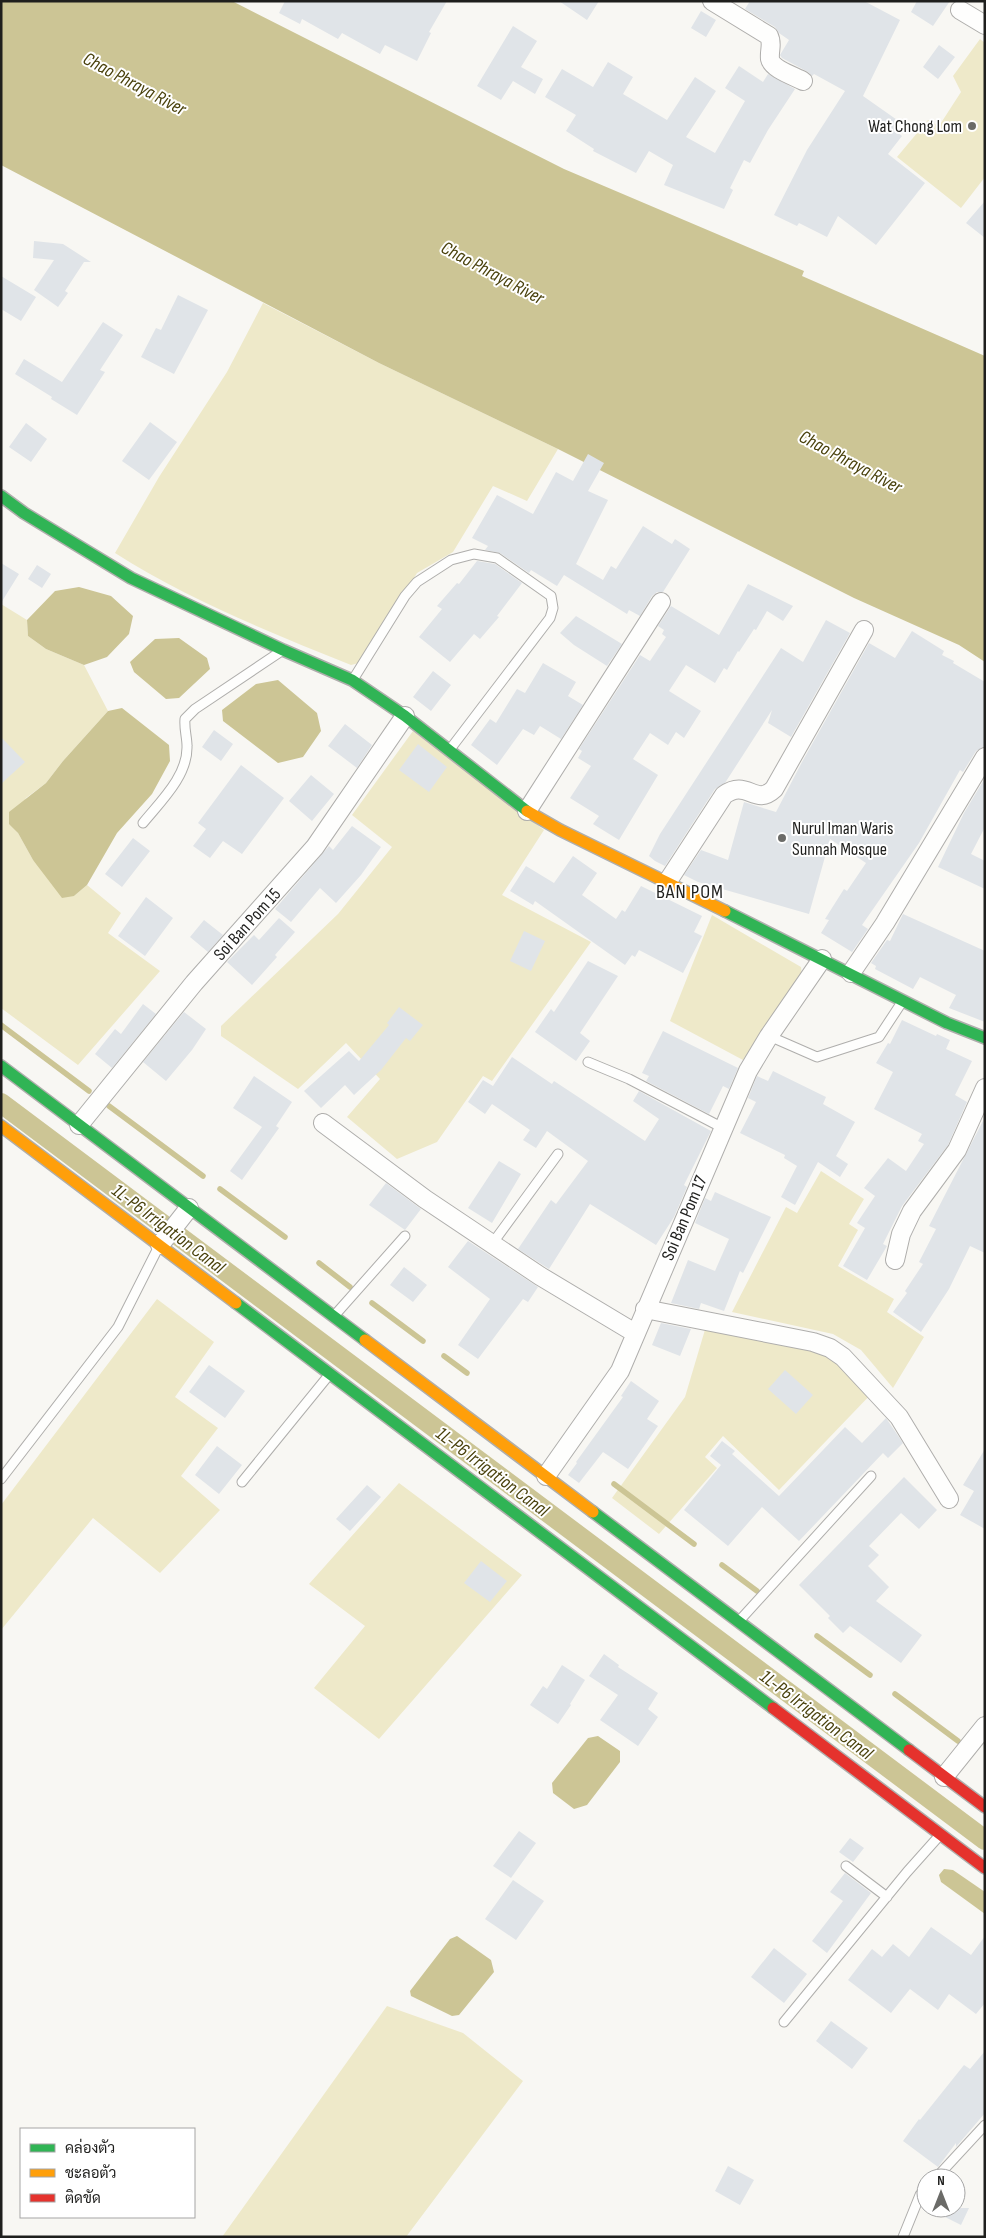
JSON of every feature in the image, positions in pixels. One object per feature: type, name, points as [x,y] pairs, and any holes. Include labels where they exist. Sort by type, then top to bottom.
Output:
[{"type":"street","points":[[712,1],[769,36],[772,41],[770,60],[774,65],[802,81]]},
{"type":"street","points":[[960,10],[985,25]]},
{"type":"street","points":[[1,496],[24,513],[131,578],[283,650],[352,680],[405,716],[527,811],[666,884],[851,973],[947,1023],[985,1038]]},
{"type":"street","points":[[527,811],[661,602]]},
{"type":"street","points":[[666,884],[724,795],[732,789],[740,788],[761,796],[769,794],[774,789],[864,630]]},
{"type":"street","name":"Soi Ban Pom 15","points":[[79,1125],[194,983],[315,847],[405,716]]},
{"type":"street","points":[[851,973],[885,923],[985,757]]},
{"type":"street","name":"Soi Ban Pom 17","points":[[546,1476],[620,1371],[645,1308],[748,1071],[769,1036],[822,959]]},
{"type":"street","points":[[1,1066],[79,1125],[184,1213],[334,1316],[985,1808]]},
{"type":"street","points":[[895,1260],[901,1234],[912,1211],[957,1150],[985,1088]]},
{"type":"street","points":[[323,1123],[425,1199],[492,1244],[540,1276],[636,1333]]},
{"type":"street","points":[[1,1126],[163,1240],[330,1374],[985,1868]]},
{"type":"street","points":[[163,1240],[184,1213]]},
{"type":"street","points":[[645,1308],[813,1342],[843,1357],[899,1417],[949,1499]]},
{"type":"street","points":[[944,1777],[985,1726]]},
{"type":"lane","points":[[352,680],[405,596],[417,582],[451,560],[474,554],[497,558],[551,596],[553,608],[550,618],[449,750]]},
{"type":"lane","points":[[143,823],[176,780],[184,764],[187,747],[185,719],[194,709],[283,650]]},
{"type":"lane","points":[[769,1036],[817,1057],[879,1037],[903,1000]]},
{"type":"lane","points":[[588,1062],[629,1079],[723,1128]]},
{"type":"lane","points":[[492,1244],[558,1154]]},
{"type":"lane","points":[[334,1316],[405,1236]]},
{"type":"lane","points":[[1,1479],[118,1327],[163,1240]]},
{"type":"lane","points":[[242,1482],[330,1374]]},
{"type":"lane","points":[[738,1622],[871,1476]]},
{"type":"lane","points":[[784,2022],[940,1835]]},
{"type":"lane","points":[[846,1866],[887,1897]]},
{"type":"lane","points":[[945,2168],[985,2125]]},
{"type":"lane","points":[[903,2237],[916,2205]]},
{"type":"shaded area","points":[[980,39],[985,43],[985,177],[961,208],[897,157],[928,120],[939,126],[961,92],[953,76]]},
{"type":"shaded area","points":[[263,303],[379,363],[558,449],[527,501],[493,486],[453,552],[417,573],[363,662],[351,665],[231,615],[172,586],[115,553],[159,477],[227,372]]},
{"type":"shaded area","points":[[1,604],[27,620],[28,636],[46,649],[84,665],[108,711],[46,783],[26,798],[10,824],[18,833],[33,860],[74,896],[87,885],[121,913],[108,933],[160,971],[78,1065],[1,1008]]},
{"type":"shaded area","points":[[413,731],[544,830],[502,895],[591,942],[492,1081],[483,1076],[437,1142],[397,1159],[347,1117],[380,1079],[346,1043],[298,1089],[221,1036],[221,1026],[338,914],[392,847],[352,815]]},
{"type":"shaded area","points":[[712,915],[801,967],[802,976],[743,1060],[670,1021]]},
{"type":"shaded area","points":[[821,1171],[864,1199],[849,1224],[858,1230],[838,1266],[894,1299],[887,1312],[924,1337],[893,1388],[861,1350],[833,1334],[732,1312],[786,1207],[797,1213]]},
{"type":"shaded area","points":[[157,1299],[214,1342],[175,1397],[218,1428],[181,1476],[220,1510],[160,1573],[93,1518],[1,1630],[1,1505]]},
{"type":"shaded area","points":[[707,1323],[830,1350],[875,1390],[779,1490],[723,1436],[705,1457],[717,1468],[659,1534],[612,1498],[685,1397]]},
{"type":"shaded area","points":[[399,1483],[522,1575],[379,1739],[314,1688],[365,1626],[309,1584]]},
{"type":"shaded area","points":[[387,2006],[463,2033],[523,2081],[406,2237],[222,2237]]},
{"type":"water","name":"Chao Phraya River","points":[[1,1],[232,1],[564,169],[804,271],[802,276],[985,356],[985,662],[959,645],[854,598],[558,449],[379,363],[1,165]]},
{"type":"water","points":[[79,587],[111,596],[133,616],[129,634],[107,657],[84,665],[46,649],[28,636],[27,620],[55,591]]},
{"type":"water","points":[[179,638],[207,658],[210,669],[179,698],[166,699],[134,672],[130,662],[155,639]]},
{"type":"water","points":[[278,680],[317,713],[321,731],[303,757],[278,763],[223,721],[222,710],[256,684]]},
{"type":"water","points":[[122,708],[169,745],[170,761],[152,794],[117,833],[87,885],[74,896],[62,898],[33,860],[18,833],[9,824],[9,812],[46,783],[108,711]]},
{"type":"water","points":[[598,1736],[620,1751],[620,1762],[587,1805],[574,1809],[553,1793],[552,1783],[588,1738]]},
{"type":"water","points":[[944,1869],[953,1870],[985,1892],[985,1914],[941,1882],[939,1875]]},
{"type":"water","points":[[457,1936],[491,1960],[494,1972],[459,2015],[452,2016],[411,1996],[410,1991],[450,1939]]},
{"type":"building","points":[[285,1],[447,1],[429,32],[431,33],[417,61],[385,45],[380,54],[342,33],[338,39],[302,19],[300,24],[279,13]]},
{"type":"building","points":[[559,1],[599,1],[587,20]]},
{"type":"building","points":[[750,1],[864,1],[900,20],[863,96],[900,122],[894,130],[902,136],[888,154],[925,183],[876,245],[838,216],[827,237],[799,223],[797,226],[774,215],[807,150],[845,91],[814,74],[812,76],[782,58],[780,55],[789,40],[779,33],[775,27],[745,9]]},
{"type":"building","points":[[917,1],[950,1],[933,26],[911,12]]},
{"type":"building","points":[[701,11],[716,20],[706,37],[691,28]]},
{"type":"building","points":[[513,26],[537,41],[521,67],[543,79],[535,94],[513,81],[501,100],[477,86]]},
{"type":"building","points":[[939,45],[955,57],[938,79],[923,67]]},
{"type":"building","points":[[608,62],[633,77],[623,94],[667,120],[695,77],[716,91],[686,137],[715,153],[745,101],[725,88],[739,66],[763,82],[768,74],[795,89],[768,130],[750,163],[744,160],[730,188],[733,190],[724,209],[664,185],[673,165],[649,151],[636,173],[593,151],[594,149],[566,131],[576,115],[545,97],[562,69],[593,87]]},
{"type":"building","points":[[985,201],[985,238],[966,223]]},
{"type":"building","points":[[34,241],[63,244],[91,262],[84,262],[65,291],[68,293],[58,307],[34,290],[54,260],[33,258]]},
{"type":"building","points":[[1,276],[36,297],[21,321],[1,309]]},
{"type":"building","points":[[178,295],[208,310],[174,374],[141,357],[156,328],[161,330]]},
{"type":"building","points":[[103,322],[123,335],[100,370],[105,372],[77,415],[15,374],[24,359],[62,382]]},
{"type":"building","points":[[150,422],[177,442],[149,480],[122,461]]},
{"type":"building","points":[[26,423],[47,439],[31,462],[9,447]]},
{"type":"building","points":[[588,454],[604,463],[588,491],[608,500],[576,564],[603,580],[611,566],[616,569],[643,526],[672,544],[675,539],[690,549],[663,592],[657,592],[652,596],[640,616],[629,610],[627,614],[564,575],[557,586],[531,570],[529,573],[500,553],[485,550],[488,546],[472,538],[497,495],[533,514],[556,472],[573,481]]},
{"type":"building","points":[[477,561],[495,564],[522,583],[497,616],[499,617],[480,639],[474,634],[450,662],[419,637],[442,609],[437,606],[457,583],[459,584]]},
{"type":"building","points":[[1,563],[19,574],[1,603]]},
{"type":"building","points":[[37,565],[51,574],[42,588],[28,579]]},
{"type":"building","points":[[748,584],[793,606],[783,621],[767,611],[756,630],[754,629],[727,670],[724,668],[715,683],[686,665],[669,691],[701,711],[684,738],[676,732],[668,745],[650,733],[633,759],[658,775],[619,840],[593,824],[599,816],[570,798],[591,766],[578,758],[582,751],[579,749],[640,655],[650,661],[666,637],[662,634],[664,630],[658,626],[671,606],[719,635]]},
{"type":"building","points":[[576,616],[622,644],[607,666],[574,645],[560,633]]},
{"type":"building","points":[[826,620],[850,633],[791,737],[768,723],[772,710],[725,783],[715,789],[665,866],[655,861],[649,856],[660,834],[781,648],[803,662]]},
{"type":"building","points":[[912,631],[944,651],[942,655],[954,661],[953,663],[985,682],[985,746],[976,751],[963,772],[960,770],[919,843],[862,925],[868,929],[852,952],[821,933],[829,920],[825,919],[844,889],[847,891],[866,863],[830,839],[809,914],[698,882],[684,875],[701,850],[728,860],[744,802],[776,812],[869,643],[895,658]]},
{"type":"building","points":[[543,663],[576,682],[568,696],[583,705],[561,739],[540,726],[534,735],[523,729],[497,765],[471,745],[490,719],[496,723],[517,689],[525,693]]},
{"type":"building","points":[[433,671],[451,685],[431,711],[413,697]]},
{"type":"building","points":[[345,724],[372,745],[357,768],[328,746]]},
{"type":"building","points":[[214,730],[233,744],[221,761],[202,747]]},
{"type":"building","points":[[1,737],[25,762],[1,784]]},
{"type":"building","points":[[418,744],[447,767],[429,792],[399,770]]},
{"type":"building","points":[[241,765],[284,798],[242,854],[223,841],[210,858],[193,846],[206,829],[198,823]]},
{"type":"building","points":[[311,775],[334,794],[312,821],[289,801]]},
{"type":"building","points":[[985,778],[985,827],[971,854],[985,861],[985,889],[938,867],[964,813]]},
{"type":"building","points":[[352,826],[381,847],[361,875],[336,903],[320,888],[291,922],[275,909],[329,846],[333,850]]},
{"type":"building","points":[[133,838],[150,851],[122,887],[105,874]]},
{"type":"building","points":[[573,856],[597,873],[582,895],[616,919],[622,910],[625,912],[641,886],[702,916],[694,932],[702,936],[683,973],[639,950],[635,957],[632,955],[625,965],[535,901],[533,905],[510,891],[526,866],[554,883]]},
{"type":"building","points":[[146,897],[173,918],[145,956],[118,936]]},
{"type":"building","points":[[903,914],[985,951],[985,1022],[949,1008],[956,995],[920,977],[913,989],[875,969],[876,966],[871,963],[887,940],[890,941]]},
{"type":"building","points":[[279,918],[295,932],[275,955],[277,957],[252,985],[227,962],[254,935],[259,940]]},
{"type":"building","points":[[204,920],[223,935],[208,952],[190,937]]},
{"type":"building","points":[[524,931],[545,941],[531,971],[510,961]]},
{"type":"building","points":[[588,961],[618,976],[580,1033],[590,1041],[576,1061],[535,1032],[551,1009],[554,1012]]},
{"type":"building","points":[[143,1004],[156,1014],[112,1068],[95,1054],[115,1029],[121,1034]]},
{"type":"building","points":[[399,1007],[423,1025],[410,1041],[406,1038],[381,1070],[354,1095],[345,1085],[321,1108],[304,1091],[349,1051],[359,1061],[389,1025],[387,1023]]},
{"type":"building","points":[[184,1012],[206,1029],[192,1050],[166,1081],[143,1062]]},
{"type":"building","points":[[902,1020],[936,1036],[937,1034],[950,1040],[946,1049],[972,1061],[955,1095],[967,1102],[948,1145],[902,1206],[883,1244],[887,1246],[867,1280],[843,1266],[865,1228],[857,1223],[875,1196],[864,1188],[888,1158],[906,1171],[924,1144],[918,1141],[922,1134],[874,1109],[893,1072],[876,1063],[888,1043],[890,1044]]},
{"type":"building","points":[[663,1031],[738,1068],[729,1089],[723,1086],[709,1114],[646,1081],[649,1076],[642,1073]]},
{"type":"building","points":[[512,1057],[552,1084],[554,1081],[645,1141],[659,1119],[633,1101],[639,1091],[711,1131],[684,1185],[687,1187],[674,1217],[656,1245],[590,1204],[549,1269],[518,1249],[551,1200],[556,1204],[588,1161],[547,1131],[536,1148],[523,1140],[530,1130],[492,1104],[485,1114],[468,1102],[483,1080],[493,1086]]},
{"type":"building","points":[[773,1071],[826,1097],[823,1104],[855,1122],[836,1156],[848,1164],[840,1177],[818,1162],[795,1205],[781,1197],[797,1166],[784,1158],[785,1155],[740,1133],[756,1102],[748,1098],[757,1076],[768,1081]]},
{"type":"building","points":[[254,1076],[292,1102],[276,1126],[279,1128],[242,1180],[230,1171],[262,1127],[233,1108]]},
{"type":"building","points":[[985,1117],[985,1253],[970,1246],[949,1289],[921,1332],[893,1312],[907,1293],[905,1291],[923,1264],[919,1262],[936,1229],[929,1226]]},
{"type":"building","points":[[499,1161],[521,1174],[492,1223],[468,1208]]},
{"type":"building","points":[[386,1183],[421,1209],[405,1230],[369,1205]]},
{"type":"building","points":[[715,1192],[771,1217],[743,1273],[740,1271],[724,1311],[701,1303],[699,1309],[671,1303],[688,1260],[715,1271],[729,1239],[695,1223],[705,1198],[711,1201]]},
{"type":"building","points":[[468,1241],[538,1287],[528,1302],[523,1299],[478,1359],[458,1345],[490,1299],[448,1267]]},
{"type":"building","points":[[404,1267],[427,1285],[413,1302],[390,1285]]},
{"type":"building","points":[[661,1323],[691,1329],[680,1356],[652,1345]]},
{"type":"building","points":[[209,1365],[245,1391],[225,1418],[189,1392]]},
{"type":"building","points":[[785,1370],[813,1395],[796,1414],[768,1389]]},
{"type":"building","points":[[631,1381],[659,1401],[647,1419],[658,1426],[628,1469],[603,1452],[579,1483],[568,1475],[623,1397],[621,1396]]},
{"type":"building","points":[[886,1418],[903,1443],[888,1458],[883,1453],[799,1541],[762,1507],[728,1546],[684,1510],[721,1465],[710,1456],[722,1441],[735,1451],[732,1454],[779,1496],[845,1427],[862,1443]]},
{"type":"building","points":[[217,1446],[242,1465],[219,1494],[195,1475]]},
{"type":"building","points":[[985,1449],[985,1529],[960,1515],[974,1491],[963,1485]]},
{"type":"building","points":[[904,1477],[937,1510],[919,1529],[901,1513],[869,1546],[879,1555],[868,1566],[889,1587],[876,1601],[922,1635],[901,1663],[850,1626],[843,1633],[828,1618],[830,1616],[799,1585]]},
{"type":"building","points":[[367,1485],[381,1497],[350,1531],[336,1519]]},
{"type":"building","points":[[481,1561],[507,1581],[490,1602],[464,1583]]},
{"type":"building","points":[[604,1654],[619,1665],[618,1667],[658,1693],[648,1709],[658,1717],[638,1746],[600,1720],[618,1695],[589,1676]]},
{"type":"building","points":[[562,1665],[585,1680],[558,1724],[530,1705],[543,1686],[547,1689]]},
{"type":"building","points":[[519,1831],[536,1843],[511,1878],[493,1866]]},
{"type":"building","points":[[850,1838],[864,1848],[853,1862],[839,1852]]},
{"type":"building","points":[[845,1873],[871,1893],[827,1953],[812,1941],[843,1901],[830,1892]]},
{"type":"building","points":[[513,1880],[544,1901],[516,1940],[485,1919]]},
{"type":"building","points":[[931,1927],[971,1955],[985,1936],[985,2003],[976,2014],[949,1994],[938,2010],[910,1989],[891,2013],[848,1980],[872,1949],[882,1957],[893,1944],[909,1957]]},
{"type":"building","points":[[774,1948],[807,1974],[784,2003],[751,1977]]},
{"type":"building","points":[[831,2021],[868,2048],[852,2069],[816,2041]]},
{"type":"building","points":[[985,2051],[985,2113],[956,2147],[956,2143],[938,2167],[903,2141],[964,2065],[970,2069]]},
{"type":"building","points":[[728,2166],[754,2180],[740,2205],[715,2191]]},
{"type":"building","points":[[947,2218],[964,2218],[961,2225]]},
{"type":"waterway","points":[[1,1025],[89,1091]]},
{"type":"waterway","name":"1L-P6 Irrigation Canal","points":[[1,1103],[985,1840]]},
{"type":"waterway","points":[[109,1106],[203,1176]]},
{"type":"waterway","points":[[220,1189],[285,1237]]},
{"type":"waterway","points":[[319,1263],[350,1287]]},
{"type":"waterway","points":[[372,1303],[423,1341]]},
{"type":"waterway","points":[[444,1356],[467,1373]]},
{"type":"waterway","points":[[614,1484],[694,1544]]},
{"type":"waterway","points":[[722,1565],[757,1591]]},
{"type":"waterway","points":[[817,1636],[870,1675]]},
{"type":"waterway","points":[[895,1694],[958,1741]]},
{"type":"traffic: fast","points":[[1,496],[24,513],[131,578],[283,650],[352,680],[405,716],[527,811]]},
{"type":"traffic: fast","points":[[725,911],[947,1023],[985,1038]]},
{"type":"traffic: fast","points":[[1,1066],[365,1340]]},
{"type":"traffic: fast","points":[[236,1303],[773,1708]]},
{"type":"traffic: fast","points":[[593,1512],[909,1750]]},
{"type":"traffic: slow","points":[[527,811],[560,830],[725,911]]},
{"type":"traffic: slow","points":[[1,1126],[236,1303]]},
{"type":"traffic: slow","points":[[365,1340],[593,1512]]},
{"type":"traffic: jam","points":[[773,1708],[985,1868]]},
{"type":"traffic: jam","points":[[909,1750],[985,1807]]},
{"type":"place","name":"Wat Chong Lom","points":[[972,126]]},
{"type":"place","name":"Nurul Iman Waris Sunnah Mosque","points":[[782,838]]},
{"type":"district","name":"BAN POM","points":[[690,891]]}]
